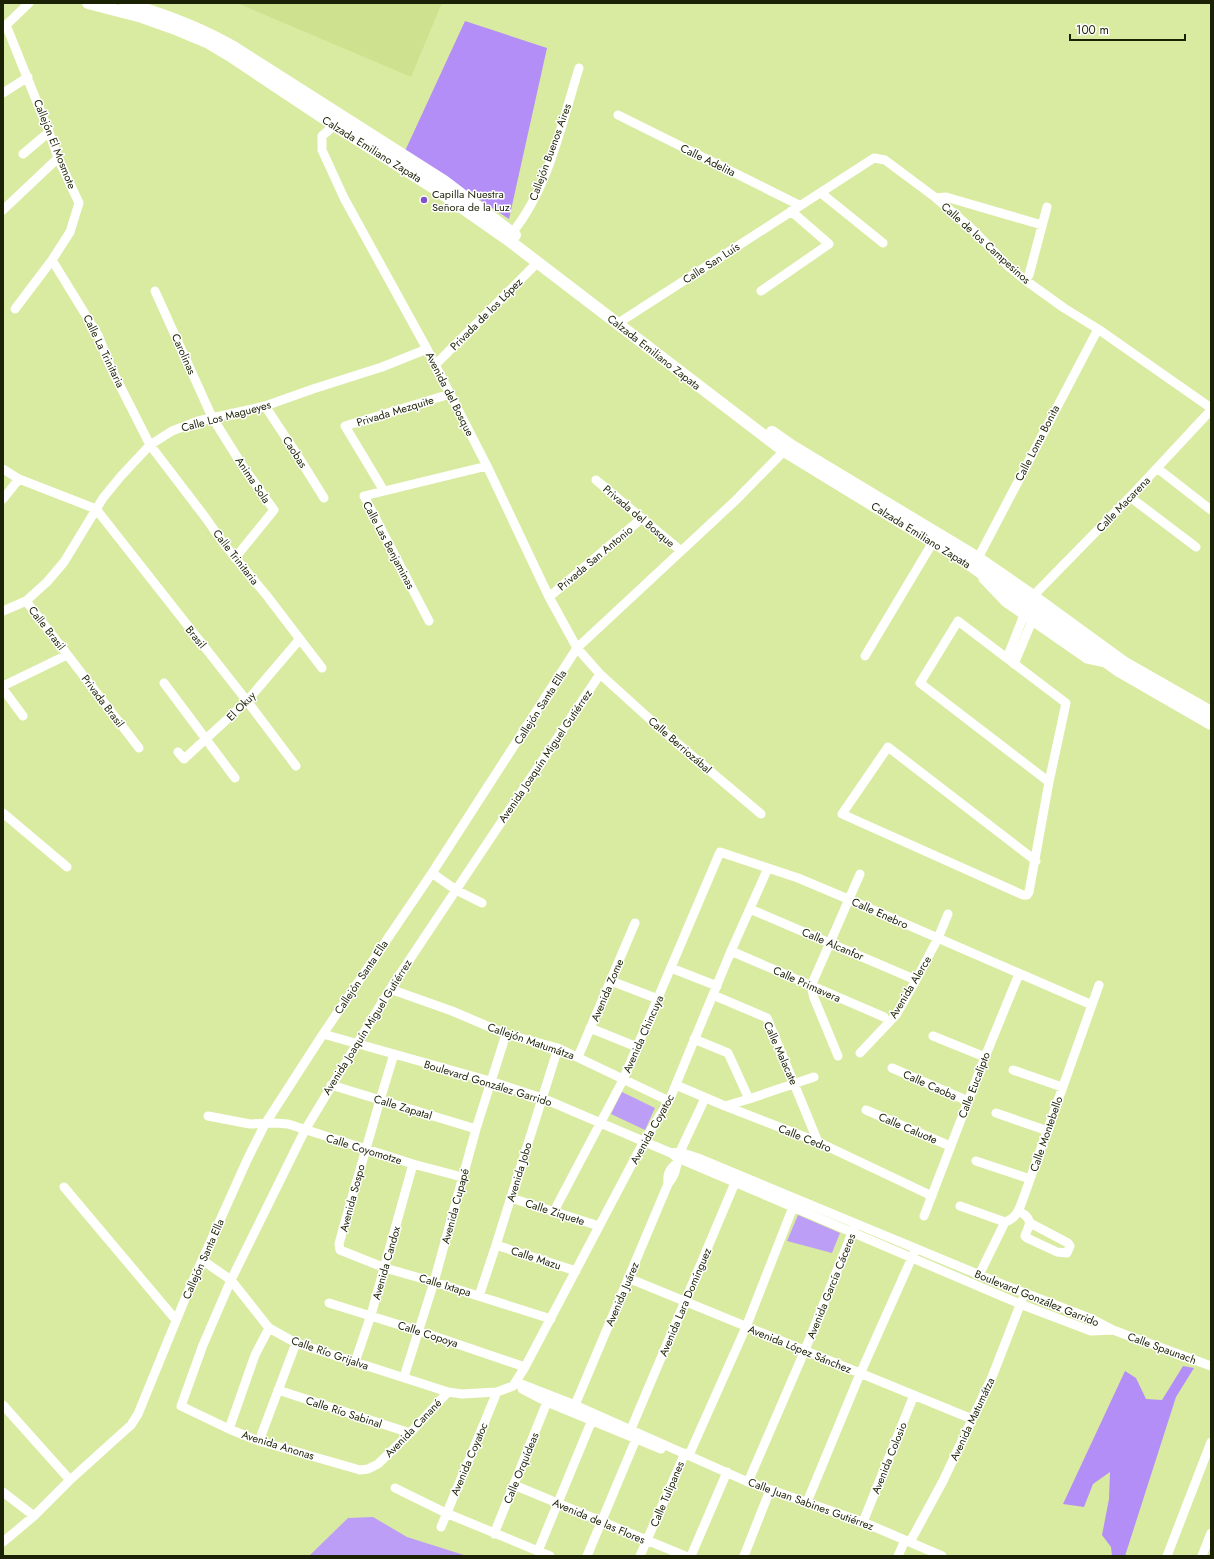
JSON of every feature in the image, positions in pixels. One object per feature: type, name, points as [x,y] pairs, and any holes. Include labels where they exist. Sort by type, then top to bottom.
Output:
[{"type":"main road","name":"Calzada Emiliano Zapata","points":[[88,3],[173,28],[209,44],[229,55],[334,125],[437,190],[606,311],[760,428],[978,558],[1033,596],[1125,664],[1211,712]]},
{"type":"main road","name":"Calzada Emiliano Zapata","points":[[125,3],[145,9],[212,35],[444,181],[512,233],[606,311],[623,320],[760,428],[784,451],[966,562],[1110,664],[1211,724]]},
{"type":"street","points":[[5,26],[29,3]]},
{"type":"street","name":"Callejón El Mosmote","points":[[5,26],[28,77],[58,158],[79,203],[70,232],[52,260],[15,309]]},
{"type":"street","name":"Callejón Buenos Aires","points":[[512,233],[531,205],[543,180],[579,68]]},
{"type":"street","points":[[3,93],[28,77]]},
{"type":"street","name":"Calle Adelita","points":[[618,115],[799,206]]},
{"type":"street","name":"Avenida del Bosque","points":[[345,118],[334,125],[322,136],[322,150],[344,198],[427,349],[487,466],[549,597],[577,648],[600,674]]},
{"type":"street","points":[[23,154],[49,132]]},
{"type":"street","points":[[3,210],[58,158]]},
{"type":"street","name":"Calle de los Campesinos","points":[[799,206],[874,158],[885,160],[936,198],[973,230],[1008,266],[1025,280],[1064,308],[1098,329],[1211,409]]},
{"type":"street","points":[[821,193],[883,243]]},
{"type":"street","points":[[936,198],[946,197],[1042,225]]},
{"type":"street","name":"Calle San Luís","points":[[623,320],[799,206]]},
{"type":"street","points":[[1025,280],[1029,275],[1047,207]]},
{"type":"street","points":[[760,291],[829,244],[791,211]]},
{"type":"street","name":"Calle La Trinitaria","points":[[52,260],[98,335],[111,368],[150,445]]},
{"type":"street","name":"Privada de los López","points":[[435,365],[537,263]]},
{"type":"street","name":"Carolinas","points":[[155,290],[212,417]]},
{"type":"street","name":"Calle Loma Bonita","points":[[978,558],[1098,329]]},
{"type":"street","name":"Calle Los Magueyes","points":[[3,611],[26,601],[47,582],[64,562],[103,498],[150,445],[185,425],[212,417],[265,406],[382,367],[427,349]]},
{"type":"street","name":"Privada Mezquite","points":[[384,491],[345,426],[450,394]]},
{"type":"street","name":"Caobas","points":[[265,406],[324,498]]},
{"type":"street","name":"Calle Macarena","points":[[1033,596],[1130,497],[1211,409]]},
{"type":"street","name":"Anima Sola","points":[[212,417],[274,510],[235,558]]},
{"type":"street","name":"Calle Trinitaria","points":[[150,445],[205,516],[235,558],[267,596],[299,640],[322,668]]},
{"type":"street","name":"Callejón Santa Ella","points":[[3,1542],[34,1516],[70,1480],[131,1425],[138,1414],[202,1260],[247,1160],[265,1124],[323,1034],[432,873],[577,648],[736,500],[784,451]]},
{"type":"street","name":"Calle Las Benjaminas","points":[[429,621],[364,496],[487,466]]},
{"type":"street","points":[[1157,468],[1211,510]]},
{"type":"street","points":[[3,469],[19,479],[96,509]]},
{"type":"street","points":[[3,499],[19,479]]},
{"type":"street","name":"Privada del Bosque","points":[[596,480],[681,551]]},
{"type":"street","points":[[1130,497],[1196,547]]},
{"type":"street","name":"Brasil","points":[[96,509],[247,701],[296,766]]},
{"type":"street","name":"Privada San Antonio","points":[[549,597],[641,519]]},
{"type":"street","points":[[865,656],[933,542]]},
{"type":"street","points":[[966,562],[1005,602],[1087,659],[1110,664]]},
{"type":"street","name":"Calle Brasil","points":[[26,601],[67,655]]},
{"type":"street","points":[[1010,661],[1024,615]]},
{"type":"street","points":[[1036,861],[888,747],[842,814],[1023,895],[1027,895],[1029,892],[1036,861],[1049,782],[1066,703],[958,621],[920,683],[1049,782]]},
{"type":"street","points":[[1010,661],[1032,621]]},
{"type":"street","name":"El Okuy","points":[[178,752],[184,759],[206,740],[247,701],[299,640]]},
{"type":"street","points":[[23,716],[3,688],[67,655]]},
{"type":"street","name":"Privada Brasil","points":[[67,655],[139,748]]},
{"type":"street","name":"Calle Berriozábal","points":[[600,674],[664,732],[761,814]]},
{"type":"street","name":"Avenida Joaquín Miguel Gutiérrez","points":[[181,1406],[203,1345],[231,1280],[305,1130],[356,1043],[390,989],[600,674]]},
{"type":"street","points":[[164,683],[235,778]]},
{"type":"street","points":[[3,813],[67,868]]},
{"type":"street","name":"Calle Enebro","points":[[720,852],[768,868],[848,899],[1092,1005]]},
{"type":"street","name":"Avenida Chincuya","points":[[554,1211],[623,1080],[720,852]]},
{"type":"street","name":"Avenida Coyatoc","points":[[515,1384],[551,1319],[644,1141],[669,1101],[731,951],[768,868]]},
{"type":"street","points":[[432,873],[456,890],[482,903]]},
{"type":"street","points":[[838,1056],[810,986],[860,874]]},
{"type":"street","name":"Calle Alcanfor","points":[[750,909],[916,980]]},
{"type":"street","name":"Avenida Alerce","points":[[860,1053],[896,1015],[938,938],[948,914]]},
{"type":"street","name":"Avenida Zome","points":[[578,1057],[635,923]]},
{"type":"street","name":"Calle Primavera","points":[[731,951],[884,1018]]},
{"type":"street","points":[[671,968],[717,986]]},
{"type":"street","name":"Calle Eucalipto","points":[[924,1216],[950,1146],[1019,974]]},
{"type":"street","points":[[611,981],[658,999]]},
{"type":"street","name":"Calle Montebello","points":[[979,1275],[1006,1222],[1011,1220],[1016,1215],[1048,1131],[1062,1087],[1099,985]]},
{"type":"street","name":"Callejón Matumátza","points":[[390,989],[452,1011],[506,1034],[558,1048],[669,1101]]},
{"type":"street","name":"Calle Malacate","points":[[713,995],[767,1018],[818,1142]]},
{"type":"street","points":[[590,1028],[638,1047]]},
{"type":"street","name":"Boulevard González Garrido","points":[[323,1034],[490,1081],[542,1098],[644,1141],[676,1157],[737,1179],[854,1228],[912,1258],[1020,1304],[1091,1330],[1113,1330]]},
{"type":"street","name":"Avenida Cupapé","points":[[404,1377],[434,1282],[462,1177],[490,1081],[506,1034]]},
{"type":"street","points":[[933,1036],[985,1057]]},
{"type":"street","points":[[694,1039],[728,1053],[749,1100]]},
{"type":"street","name":"Avenida Jobo","points":[[479,1296],[558,1048]]},
{"type":"street","name":"Avenida Sospo","points":[[340,1250],[343,1229],[365,1149],[394,1054]]},
{"type":"street","name":"Calle Caoba","points":[[892,1068],[968,1101]]},
{"type":"street","points":[[1013,1070],[1062,1087]]},
{"type":"street","points":[[725,1106],[749,1100],[814,1077]]},
{"type":"street","name":"Calle Zapatal","points":[[331,1085],[476,1130]]},
{"type":"street","name":"Calle Cedro","points":[[676,1086],[818,1142],[932,1196]]},
{"type":"street","points":[[676,1157],[705,1098]]},
{"type":"street","name":"Calle Caluote","points":[[866,1110],[950,1146]]},
{"type":"street","points":[[996,1113],[1048,1131]]},
{"type":"street","name":"Calle Coyomotze","points":[[208,1116],[250,1124],[288,1124],[413,1164],[462,1177]]},
{"type":"street","name":"Avenida Juárez","points":[[575,1404],[668,1184],[668,1175],[676,1157]]},
{"type":"street","points":[[976,1161],[1030,1179]]},
{"type":"street","name":"Avenida Candox","points":[[355,1362],[385,1268],[413,1164]]},
{"type":"street","name":"Avenida Lara Domínguez","points":[[632,1430],[737,1179]]},
{"type":"street","points":[[64,1186],[176,1320]]},
{"type":"street","name":"Calle Ziquete","points":[[511,1198],[599,1226]]},
{"type":"street","name":"Calle Tulipanes","points":[[640,1556],[685,1453],[746,1327],[795,1203]]},
{"type":"street","points":[[960,1206],[1006,1222]]},
{"type":"street","points":[[1018,1210],[1029,1219],[1030,1223],[1036,1228],[1064,1240],[1070,1246],[1067,1253],[1062,1254],[1027,1238],[1025,1236],[1030,1223]]},
{"type":"street","name":"Boulevard González Garrido","points":[[854,1228],[916,1248],[979,1275],[1092,1319],[1113,1330]]},
{"type":"street","name":"Avenida García Cáceres","points":[[748,1482],[805,1350],[854,1228]]},
{"type":"street","name":"Calle Mazu","points":[[496,1245],[576,1271]]},
{"type":"street","points":[[807,1502],[860,1374],[916,1248]]},
{"type":"street","name":"Calle Ixtapa","points":[[340,1250],[385,1268],[551,1319]]},
{"type":"street","name":"Calle Río Grijalva","points":[[202,1260],[231,1280],[269,1328],[296,1343],[448,1392],[462,1394],[497,1392]]},
{"type":"street","name":"Avenida López Sánchez","points":[[628,1278],[972,1419]]},
{"type":"street","name":"Avenida Matumátza","points":[[898,1556],[943,1482],[992,1377],[1020,1304],[1026,1293]]},
{"type":"street","name":"Calle Copoya","points":[[329,1304],[371,1315],[525,1367]]},
{"type":"street","points":[[229,1429],[255,1355],[269,1328]]},
{"type":"street","name":"Calle Spaunach","points":[[1113,1330],[1211,1366]]},
{"type":"street","points":[[259,1441],[296,1343]]},
{"type":"street","points":[[497,1392],[515,1384]]},
{"type":"street","name":"Calle Juan Sabines Gutiérrez","points":[[515,1384],[575,1404],[748,1482],[863,1522],[942,1556]]},
{"type":"street","name":"Calle Juan Sabines Gutiérrez","points":[[515,1384],[547,1402],[670,1453],[685,1453]]},
{"type":"street","name":"Calle Río Sabinal","points":[[278,1390],[410,1433]]},
{"type":"street","name":"Avenida Canané","points":[[378,1464],[410,1433],[448,1392]]},
{"type":"street","name":"Avenida Coyatoc","points":[[441,1527],[497,1392]]},
{"type":"street","name":"Avenida Colosio","points":[[863,1522],[914,1395]]},
{"type":"street","name":"Calle Orquídeas","points":[[494,1534],[547,1402]]},
{"type":"street","points":[[3,1405],[70,1480]]},
{"type":"street","name":"Avenida Anonas","points":[[181,1406],[229,1429],[259,1441],[360,1470],[368,1469],[378,1464]]},
{"type":"street","points":[[538,1552],[592,1420]]},
{"type":"street","points":[[588,1556],[636,1439]]},
{"type":"street","points":[[1167,1556],[1211,1442]]},
{"type":"street","points":[[690,1556],[728,1472]]},
{"type":"street","name":"Avenida de las Flores","points":[[514,1485],[685,1556]]},
{"type":"street","points":[[395,1488],[446,1513],[550,1556]]},
{"type":"street","points":[[744,1556],[770,1490]]},
{"type":"street","points":[[3,1492],[34,1516]]},
{"type":"street","points":[[1202,1556],[1211,1533]]},
{"type":"shaded area","points":[[237,3],[442,3],[411,77]]},
{"type":"shaded area","points":[[465,21],[547,48],[509,219],[405,151]]},
{"type":"shaded area","points":[[622,1092],[655,1108],[645,1130],[611,1114]]},
{"type":"shaded area","points":[[798,1215],[840,1233],[832,1253],[787,1241]]},
{"type":"shaded area","points":[[1183,1366],[1194,1368],[1176,1397],[1125,1556],[1112,1556],[1111,1547],[1102,1535],[1109,1499],[1110,1472],[1093,1484],[1084,1507],[1063,1504],[1125,1371],[1136,1378],[1146,1399],[1162,1400]]},
{"type":"shaded area","points":[[373,1517],[407,1537],[467,1556],[309,1556],[348,1518]]},
{"type":"place","name":"Capilla Nuestra Señora de la Luz","points":[[424,200]]}]
